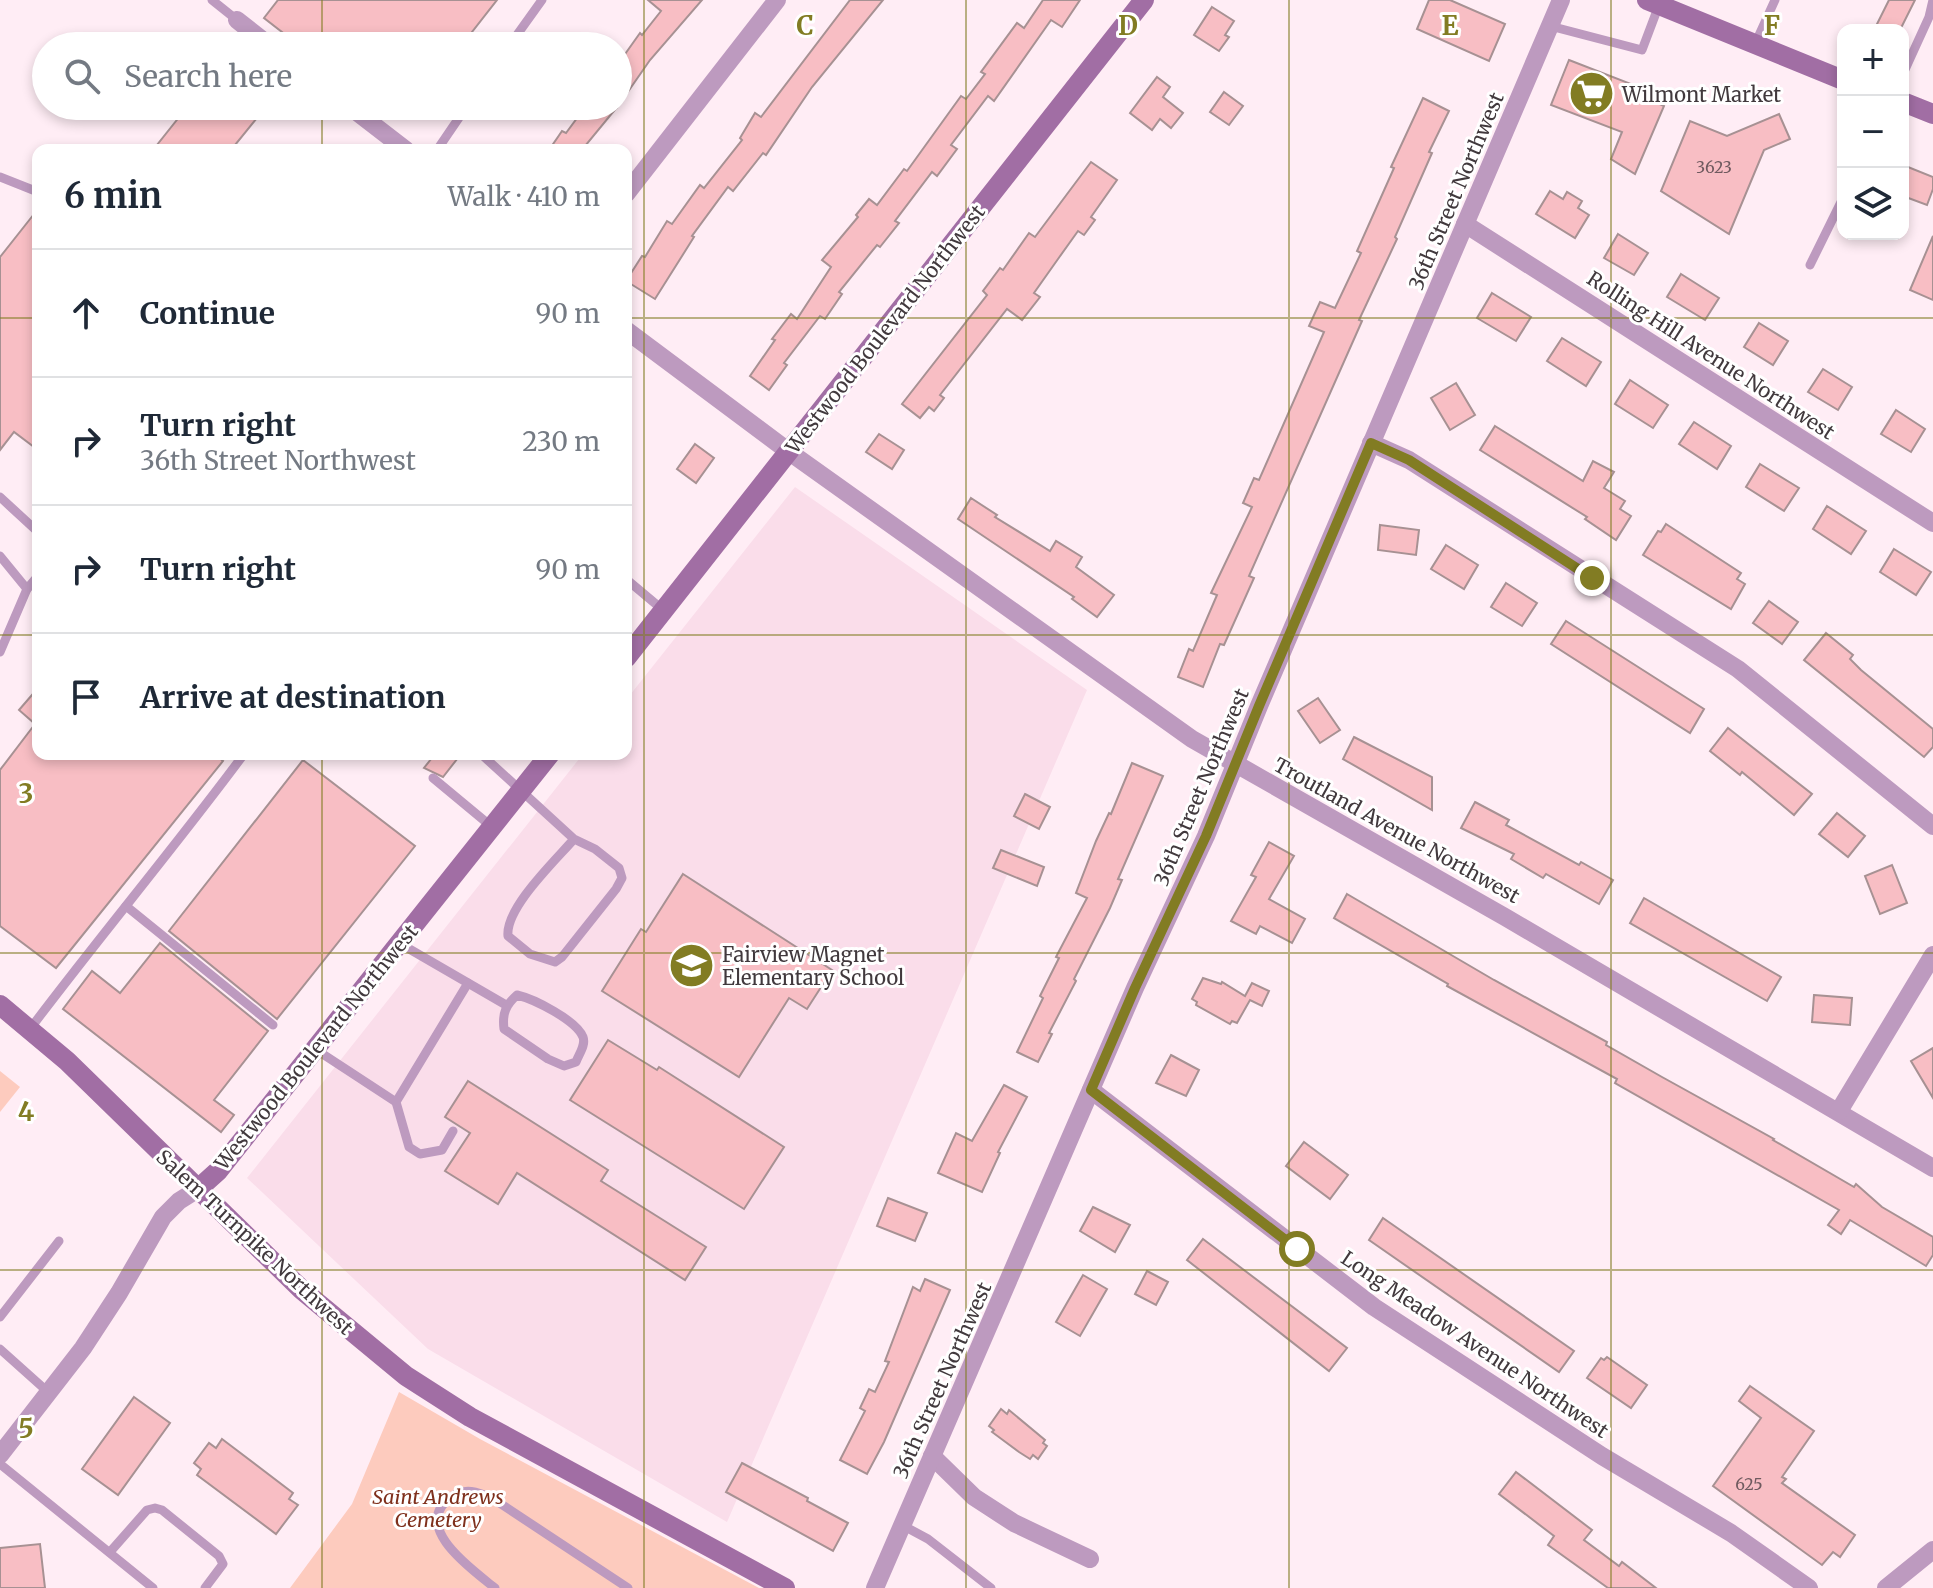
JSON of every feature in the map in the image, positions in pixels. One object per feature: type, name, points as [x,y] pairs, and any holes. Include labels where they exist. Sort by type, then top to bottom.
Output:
[{"type":"street","points":[[632,186],[777,0]]},
{"type":"street","name":"Westwood Boulevard Northwest","points":[[632,650],[1144,0]]},
{"type":"street","name":"36th Street Northwest","points":[[875,1588],[1135,988],[1206,836],[1561,0]]},
{"type":"street","points":[[1653,3],[1837,78]]},
{"type":"street","points":[[237,20],[252,32]]},
{"type":"street","points":[[1909,104],[1933,114]]},
{"type":"street","points":[[367,120],[398,144]]},
{"type":"street","name":"Rolling Hill Avenue Northwest","points":[[1465,224],[1933,523]]},
{"type":"street","name":"Troutland Avenue Northwest","points":[[632,334],[788,451],[1179,730],[1933,1168]]},
{"type":"street","points":[[1371,443],[1409,460],[1738,669],[1933,826]]},
{"type":"street","name":"Westwood Boulevard Northwest","points":[[0,1455],[83,1348],[163,1217],[218,1171],[545,760]]},
{"type":"street","points":[[1839,1111],[1933,955]]},
{"type":"street","name":"Salem Turnpike Northwest","points":[[0,1005],[67,1061],[302,1290],[406,1376],[470,1417],[785,1588]]},
{"type":"street","name":"Long Meadow Avenue Northwest","points":[[1091,1090],[1374,1307],[1602,1456],[1731,1533],[1809,1588]]},
{"type":"street","points":[[932,1456],[974,1497],[1014,1523],[1090,1559]]},
{"type":"street","points":[[1886,1588],[1933,1550]]},
{"type":"lane","points":[[212,0],[237,20]]},
{"type":"lane","points":[[519,32],[542,0]]},
{"type":"lane","points":[[1754,46],[1775,0]]},
{"type":"lane","points":[[1909,61],[1929,17],[1933,0]]},
{"type":"lane","points":[[1550,26],[1642,50],[1653,3]]},
{"type":"lane","points":[[441,144],[457,120]]},
{"type":"lane","points":[[0,177],[32,190]]},
{"type":"lane","points":[[1810,265],[1837,210]]},
{"type":"lane","points":[[0,497],[32,526]]},
{"type":"lane","points":[[0,556],[27,589]]},
{"type":"lane","points":[[0,652],[32,583]]},
{"type":"lane","points":[[632,584],[663,610]]},
{"type":"lane","points":[[30,1030],[239,760]]},
{"type":"lane","points":[[487,760],[574,839],[595,849],[619,868],[622,878],[616,889],[555,962],[530,954],[508,936],[507,928],[517,906],[574,839]]},
{"type":"lane","points":[[433,778],[492,827]]},
{"type":"lane","points":[[126,906],[273,1025]]},
{"type":"lane","points":[[399,943],[506,1005]]},
{"type":"lane","points":[[396,1102],[468,983]]},
{"type":"lane","points":[[517,995],[531,998],[565,1019],[582,1035],[584,1044],[576,1062],[564,1066],[548,1059],[504,1029],[506,1005],[517,995]]},
{"type":"lane","points":[[315,1049],[396,1102],[409,1147],[420,1154],[442,1150],[453,1131]]},
{"type":"lane","points":[[0,1317],[59,1241]]},
{"type":"lane","points":[[0,1349],[48,1392]]},
{"type":"lane","points":[[0,1464],[153,1588]]},
{"type":"lane","points":[[495,1588],[459,1558],[437,1525],[441,1507],[460,1492],[475,1491],[492,1498],[628,1588]]},
{"type":"lane","points":[[110,1552],[147,1510],[162,1510],[219,1556],[223,1564],[205,1588]]},
{"type":"lane","points":[[902,1525],[928,1539],[991,1588]]},
{"type":"shaded area","name":"Fairview Magnet Elementary School","points":[[795,487],[1087,690],[727,1522],[428,1349],[247,1178],[578,760],[632,760],[632,692]]},
{"type":"green space","points":[[0,1071],[20,1087],[0,1112]]},
{"type":"green space","name":"Saint Andrews Cemetery","points":[[399,1392],[480,1439],[759,1588],[290,1588],[352,1504]]},
{"type":"building","points":[[278,0],[497,0],[472,32],[282,32],[264,18]]},
{"type":"building","points":[[648,0],[702,0],[632,86],[632,44],[661,11]]},
{"type":"building","points":[[850,0],[883,0],[812,87],[766,155],[763,153],[733,191],[728,187],[692,236],[655,299],[632,285],[632,272],[667,221],[672,224],[700,185],[704,188],[742,140],[740,138],[755,113],[761,117]]},
{"type":"building","points":[[1043,0],[1080,0],[1062,27],[1051,20],[994,101],[988,96],[951,145],[957,149],[937,176],[932,172],[895,221],[899,223],[839,292],[842,294],[825,319],[820,316],[784,363],[787,365],[769,390],[750,376],[791,314],[797,319],[831,267],[822,260],[858,217],[856,215],[869,199],[877,205],[904,169],[907,171],[961,96],[966,99],[985,74],[981,72],[1017,23],[1024,28]]},
{"type":"building","points":[[1429,0],[1450,0],[1505,24],[1489,61],[1417,29]]},
{"type":"building","points":[[1889,0],[1915,0],[1903,24],[1877,24]]},
{"type":"building","points":[[1212,7],[1234,21],[1225,35],[1229,37],[1219,51],[1194,35]]},
{"type":"building","points":[[1569,60],[1631,84],[1629,90],[1664,106],[1635,174],[1611,159],[1622,132],[1551,105]]},
{"type":"building","points":[[1157,77],[1170,87],[1163,97],[1183,113],[1171,128],[1160,119],[1152,130],[1130,113]]},
{"type":"building","points":[[1224,92],[1243,106],[1229,125],[1210,112]]},
{"type":"building","points":[[1423,98],[1449,111],[1429,152],[1432,153],[1395,237],[1397,239],[1359,320],[1362,321],[1249,576],[1254,578],[1224,645],[1220,644],[1203,687],[1178,677],[1189,649],[1193,651],[1217,595],[1211,593],[1252,507],[1243,503],[1254,478],[1259,480],[1324,332],[1309,326],[1320,302],[1335,308],[1361,253],[1357,251],[1394,168],[1391,167]]},
{"type":"building","points":[[1779,114],[1790,139],[1764,150],[1729,234],[1661,191],[1690,121],[1727,136]]},
{"type":"building","points":[[177,120],[255,120],[236,144],[158,144]]},
{"type":"building","points":[[576,120],[606,120],[587,144],[553,144],[562,131],[566,133]]},
{"type":"building","points":[[1091,162],[1117,180],[1091,217],[1095,220],[1084,235],[1078,231],[1034,293],[1040,297],[1022,320],[1007,309],[940,395],[944,398],[934,411],[929,407],[920,418],[902,404],[987,295],[983,291],[1000,268],[1003,270],[1029,233],[1035,237]]},
{"type":"building","points":[[1909,167],[1933,177],[1933,189],[1927,205],[1909,198]]},
{"type":"building","points":[[1550,191],[1563,199],[1567,192],[1582,201],[1578,208],[1589,215],[1575,238],[1536,214]]},
{"type":"building","points":[[32,217],[32,446],[14,432],[0,450],[0,257]]},
{"type":"building","points":[[1618,234],[1648,253],[1634,275],[1604,258]]},
{"type":"building","points":[[1933,236],[1933,300],[1910,290]]},
{"type":"building","points":[[1681,274],[1719,298],[1705,320],[1667,297]]},
{"type":"building","points":[[1492,293],[1531,317],[1516,341],[1477,318]]},
{"type":"building","points":[[1759,323],[1788,341],[1773,365],[1744,347]]},
{"type":"building","points":[[1562,338],[1601,362],[1586,386],[1547,361]]},
{"type":"building","points":[[1823,369],[1852,387],[1838,410],[1808,392]]},
{"type":"building","points":[[1630,380],[1668,405],[1653,428],[1615,404]]},
{"type":"building","points":[[1456,383],[1475,415],[1450,430],[1431,398]]},
{"type":"building","points":[[1896,410],[1925,429],[1911,452],[1881,434]]},
{"type":"building","points":[[1694,422],[1731,446],[1717,469],[1679,444]]},
{"type":"building","points":[[1495,426],[1583,481],[1593,461],[1614,472],[1604,488],[1625,501],[1620,509],[1631,516],[1616,540],[1585,519],[1587,517],[1480,450]]},
{"type":"building","points":[[879,434],[904,450],[892,469],[866,452]]},
{"type":"building","points":[[695,444],[714,458],[696,483],[677,469]]},
{"type":"building","points":[[1760,464],[1799,488],[1784,511],[1746,487]]},
{"type":"building","points":[[971,498],[997,515],[995,517],[1050,551],[1056,541],[1082,557],[1076,567],[1114,595],[1097,617],[1072,599],[1074,597],[958,519]]},
{"type":"building","points":[[1827,506],[1866,531],[1851,554],[1813,529]]},
{"type":"building","points":[[1666,524],[1741,573],[1737,579],[1745,584],[1731,609],[1643,555]]},
{"type":"building","points":[[1380,525],[1419,530],[1416,555],[1378,550]]},
{"type":"building","points":[[1446,545],[1478,565],[1464,589],[1431,569]]},
{"type":"building","points":[[1894,549],[1931,572],[1916,595],[1880,572]]},
{"type":"building","points":[[1506,583],[1537,603],[1522,626],[1491,607]]},
{"type":"building","points":[[1769,601],[1798,622],[1782,644],[1753,623]]},
{"type":"building","points":[[1566,621],[1704,709],[1690,733],[1551,644]]},
{"type":"building","points":[[1826,633],[1853,655],[1850,659],[1861,670],[1933,729],[1933,747],[1924,757],[1804,660]]},
{"type":"building","points":[[32,695],[32,721],[19,710]]},
{"type":"building","points":[[1318,698],[1340,730],[1320,743],[1298,711]]},
{"type":"building","points":[[32,728],[32,760],[223,761],[56,968],[0,926],[0,770]]},
{"type":"building","points":[[1728,728],[1812,794],[1794,815],[1742,772],[1740,775],[1710,751]]},
{"type":"building","points":[[1354,737],[1432,777],[1432,810],[1343,759]]},
{"type":"building","points":[[303,760],[415,846],[277,1019],[169,931]]},
{"type":"building","points":[[430,760],[456,760],[443,777],[424,768]]},
{"type":"building","points":[[1132,763],[1163,776],[1118,879],[1122,880],[1110,908],[1074,979],[1076,981],[1038,1062],[1017,1052],[1043,998],[1040,996],[1059,958],[1056,957],[1087,898],[1076,893]]},
{"type":"building","points":[[1025,794],[1050,807],[1039,829],[1014,816]]},
{"type":"building","points":[[1475,802],[1509,820],[1506,825],[1613,880],[1599,904],[1546,874],[1543,878],[1511,859],[1514,854],[1461,828]]},
{"type":"building","points":[[1837,813],[1865,836],[1848,857],[1819,834]]},
{"type":"building","points":[[1269,842],[1294,856],[1269,899],[1305,919],[1292,943],[1260,926],[1256,934],[1231,921],[1256,877],[1251,875]]},
{"type":"building","points":[[1001,850],[1044,867],[1037,886],[993,868]]},
{"type":"building","points":[[1892,865],[1907,903],[1880,914],[1865,876]]},
{"type":"building","points":[[683,874],[832,970],[807,1009],[789,998],[739,1077],[602,991],[641,929],[646,932]]},
{"type":"building","points":[[1347,894],[1854,1187],[1856,1184],[1882,1207],[1933,1237],[1933,1255],[1926,1266],[1850,1220],[1841,1234],[1828,1225],[1839,1210],[1334,918]]},
{"type":"building","points":[[1644,898],[1781,977],[1767,1001],[1630,923]]},
{"type":"building","points":[[160,943],[268,1031],[214,1100],[234,1115],[221,1132],[63,1009],[92,971],[120,993]]},
{"type":"building","points":[[1203,978],[1222,982],[1245,996],[1252,983],[1269,991],[1262,1006],[1250,1000],[1237,1023],[1232,1021],[1230,1024],[1196,1005],[1197,1002],[1192,999]]},
{"type":"building","points":[[1814,995],[1852,998],[1850,1025],[1812,1022]]},
{"type":"building","points":[[608,1040],[657,1070],[659,1067],[784,1147],[744,1209],[570,1100]]},
{"type":"building","points":[[1933,1048],[1933,1098],[1911,1061]]},
{"type":"building","points":[[1171,1055],[1199,1070],[1186,1096],[1156,1083]]},
{"type":"building","points":[[468,1081],[608,1170],[601,1181],[706,1247],[685,1280],[517,1173],[498,1204],[445,1171],[470,1133],[445,1117]]},
{"type":"building","points":[[1004,1085],[1027,1097],[998,1152],[982,1192],[938,1173],[956,1133],[972,1141]]},
{"type":"building","points":[[1304,1142],[1348,1175],[1330,1199],[1286,1166]]},
{"type":"building","points":[[888,1198],[927,1213],[915,1241],[877,1226]]},
{"type":"building","points":[[1093,1207],[1130,1225],[1115,1252],[1080,1231]]},
{"type":"building","points":[[1383,1218],[1574,1351],[1559,1372],[1369,1240]]},
{"type":"building","points":[[1203,1239],[1347,1348],[1329,1371],[1187,1260]]},
{"type":"building","points":[[1147,1271],[1168,1282],[1156,1305],[1135,1294]]},
{"type":"building","points":[[1083,1275],[1107,1289],[1080,1336],[1056,1322]]},
{"type":"building","points":[[925,1279],[950,1290],[867,1474],[840,1460],[865,1411],[860,1408],[869,1389],[875,1392],[889,1362],[885,1361],[913,1287],[920,1291]]},
{"type":"building","points":[[1607,1357],[1647,1385],[1631,1408],[1587,1378],[1601,1358],[1604,1360]]},
{"type":"building","points":[[1750,1386],[1814,1431],[1782,1477],[1786,1479],[1782,1483],[1855,1535],[1840,1557],[1833,1552],[1822,1565],[1713,1486],[1761,1418],[1739,1401]]},
{"type":"building","points":[[134,1397],[170,1423],[118,1495],[82,1469]]},
{"type":"building","points":[[1001,1409],[1007,1414],[1009,1410],[1045,1440],[1043,1443],[1047,1446],[1038,1459],[1033,1455],[1030,1459],[992,1432],[994,1430],[989,1426]]},
{"type":"building","points":[[222,1439],[293,1493],[289,1499],[298,1505],[276,1534],[197,1475],[201,1469],[194,1463],[209,1443],[216,1448]]},
{"type":"building","points":[[742,1463],[848,1523],[833,1551],[726,1492]]},
{"type":"building","points":[[1516,1472],[1592,1530],[1584,1540],[1619,1566],[1622,1562],[1656,1588],[1608,1588],[1548,1545],[1554,1536],[1499,1494]]},
{"type":"building","points":[[40,1544],[45,1588],[0,1588],[0,1548]]},
{"type":"place","name":"Wilmont Market","points":[[1591,94]]},
{"type":"place","name":"Fairview Magnet Elementary School","points":[[691,966]]},
{"type":"route","points":[[1297,1249],[1091,1090],[1206,836],[1371,443],[1409,460],[1592,578]]}]
